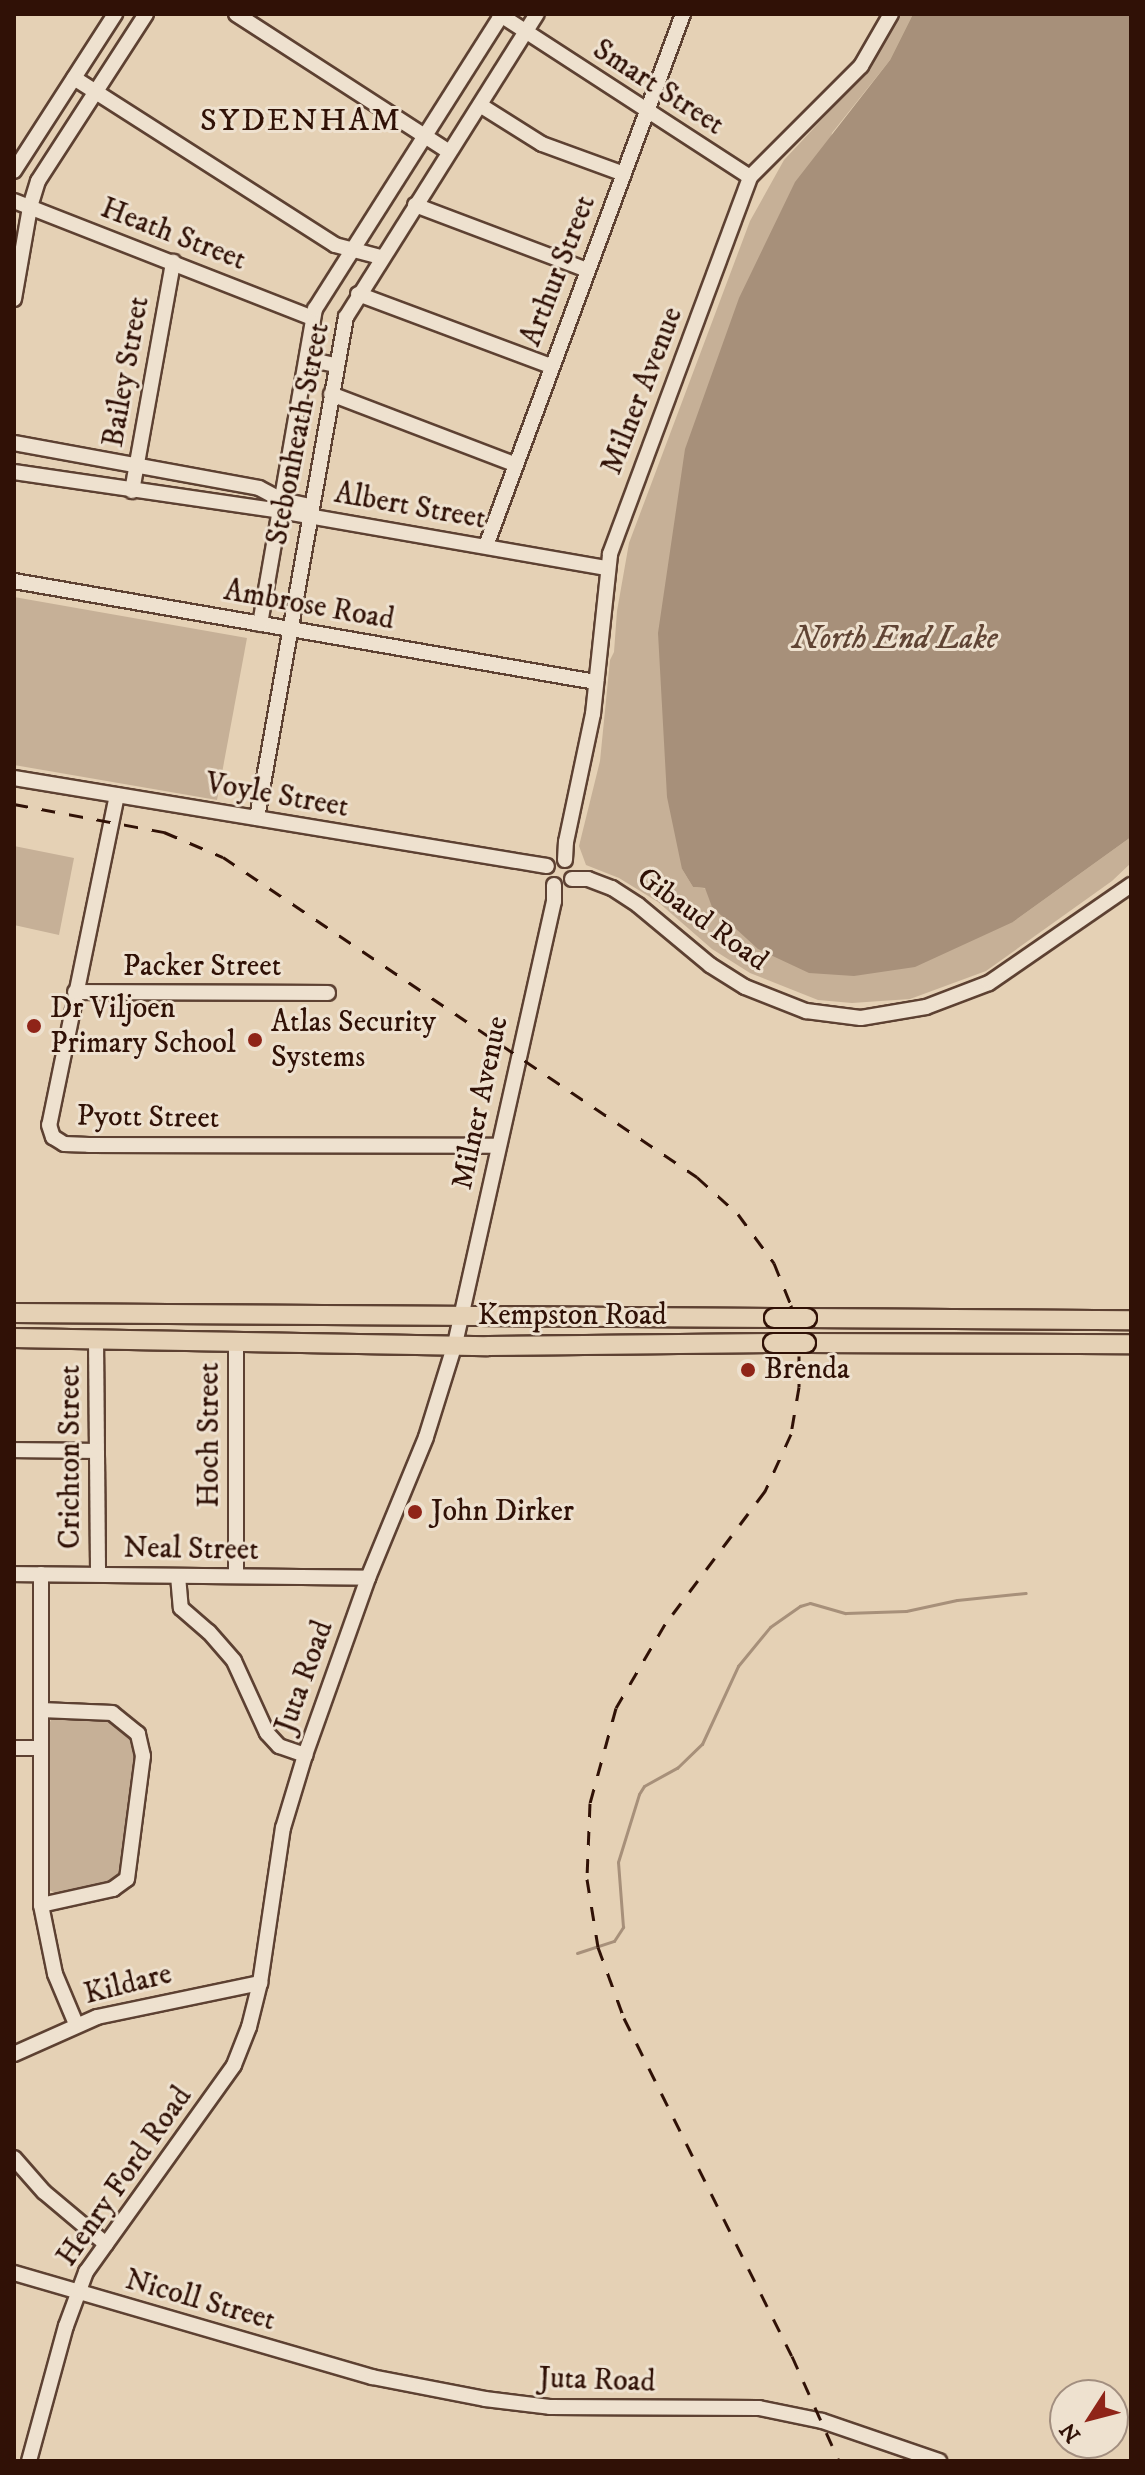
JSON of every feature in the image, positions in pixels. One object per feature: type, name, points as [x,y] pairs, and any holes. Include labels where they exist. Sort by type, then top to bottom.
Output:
[{"type":"main road","name":"Kempston Road","points":[[14,1313],[1131,1320]]},
{"type":"main road","name":"Kempston Road","points":[[14,1338],[455,1344],[1131,1344]]},
{"type":"street","points":[[14,171],[115,14]]},
{"type":"street","points":[[14,299],[30,207],[38,181],[146,14]]},
{"type":"street","points":[[236,14],[449,152]]},
{"type":"street","name":"Stebonheath Street","points":[[260,624],[318,302],[501,14]]},
{"type":"street","name":"Smart Street","points":[[501,14],[525,33],[750,177]]},
{"type":"street","name":"Stebonheath Street","points":[[257,818],[343,326],[380,257],[537,14]]},
{"type":"street","name":"Arthur Street","points":[[486,546],[683,14]]},
{"type":"street","name":"Milner Avenue","points":[[462,1316],[590,730],[607,568],[750,177],[861,66],[891,14]]},
{"type":"street","points":[[74,78],[326,239],[380,257]]},
{"type":"street","points":[[480,105],[542,144],[624,174]]},
{"type":"street","name":"Heath Street","points":[[14,201],[313,318]]},
{"type":"street","points":[[415,205],[587,270]]},
{"type":"street","name":"Bailey Street","points":[[132,491],[173,262]]},
{"type":"street","points":[[358,294],[551,366]]},
{"type":"street","points":[[307,359],[336,365]]},
{"type":"street","points":[[331,394],[514,464]]},
{"type":"street","name":"Albert Street","points":[[14,443],[259,488],[281,506]]},
{"type":"street","name":"Albert Street","points":[[14,472],[132,491],[281,506],[607,568]]},
{"type":"street","name":"Ambrose Road","points":[[14,581],[596,682]]},
{"type":"street","name":"Voyle Street","points":[[14,778],[560,872]]},
{"type":"street","name":"Pyott Street","points":[[117,795],[49,1125],[53,1137],[64,1144],[498,1146]]},
{"type":"street","name":"Gibaud Road","points":[[560,872],[612,888],[638,905],[710,965],[745,987],[806,1011],[861,1018],[926,1007],[989,983],[1131,885]]},
{"type":"street","name":"Packer Street","points":[[75,992],[328,993]]},
{"type":"street","name":"Juta Road","points":[[234,2065],[260,1983],[283,1828],[305,1755],[368,1578],[426,1437],[462,1316]]},
{"type":"street","name":"Crichton Street","points":[[96,1339],[98,1574]]},
{"type":"street","name":"Hoch Street","points":[[236,1342],[236,1576]]},
{"type":"street","points":[[14,1450],[95,1451]]},
{"type":"street","name":"Neal Street","points":[[14,1574],[368,1578]]},
{"type":"street","points":[[41,1574],[41,1905],[55,1974],[76,2024]]},
{"type":"street","points":[[178,1576],[181,1608],[209,1632],[234,1661],[267,1733],[279,1746],[305,1755]]},
{"type":"street","points":[[41,1905],[113,1889],[127,1879],[143,1756],[138,1734],[112,1713],[42,1710]]},
{"type":"street","points":[[14,1748],[41,1748]]},
{"type":"street","name":"Kildare","points":[[14,2054],[76,2024],[260,1983]]},
{"type":"street","name":"Henry Ford Road","points":[[29,2461],[77,2292],[106,2244],[234,2065]]},
{"type":"street","points":[[14,2158],[44,2192],[106,2244]]},
{"type":"street","name":"Nicoll Street","points":[[14,2273],[372,2377]]},
{"type":"street","name":"Juta Road","points":[[372,2377],[485,2399],[550,2407],[759,2408],[822,2421],[939,2461]]},
{"type":"shaded area","points":[[900,14],[913,14],[890,60],[832,133],[682,869],[693,887],[1013,922],[1131,837],[1131,863],[1112,881],[986,971],[910,999],[852,1003],[818,1000],[750,973],[712,949],[658,902],[619,878],[586,865],[579,846],[600,761],[610,660],[614,652],[617,611],[629,543],[750,221],[784,160],[871,67]]},
{"type":"shaded area","points":[[14,597],[247,638],[217,800],[14,765]]},
{"type":"shaded area","points":[[14,846],[74,858],[59,935],[14,925]]},
{"type":"shaded area","points":[[58,1715],[104,1716],[128,1730],[138,1750],[125,1873],[118,1882],[61,1896],[47,1889],[46,1730]]},
{"type":"water","name":"North End Lake","points":[[913,14],[1131,14],[1131,837],[1013,922],[915,967],[854,976],[809,973],[758,949],[712,907],[705,888],[693,887],[682,869],[667,797],[658,633],[685,449],[739,298],[795,182],[890,60]]},
{"type":"waterway","points":[[577,1953],[614,1941],[623,1927],[618,1862],[639,1794],[644,1786],[677,1768],[702,1744],[738,1666],[770,1627],[800,1606],[810,1603],[846,1613],[906,1611],[957,1600],[1026,1593]]},
{"type":"railway","points":[[14,804],[164,832],[223,857],[697,1177],[738,1214],[774,1263],[791,1305],[799,1356],[799,1387],[791,1434],[765,1491],[665,1624],[616,1708],[590,1803],[587,1879],[598,1947],[624,2018],[792,2356],[839,2461]]},
{"type":"place","name":"Dr Viljoen Primary School","points":[[34,1026]]},
{"type":"place","name":"Atlas Security Systems","points":[[255,1040]]},
{"type":"place","name":"Brenda","points":[[748,1370]]},
{"type":"place","name":"John Dirker","points":[[415,1512]]},
{"type":"district","name":"SYDENHAM","points":[[301,121]]}]
